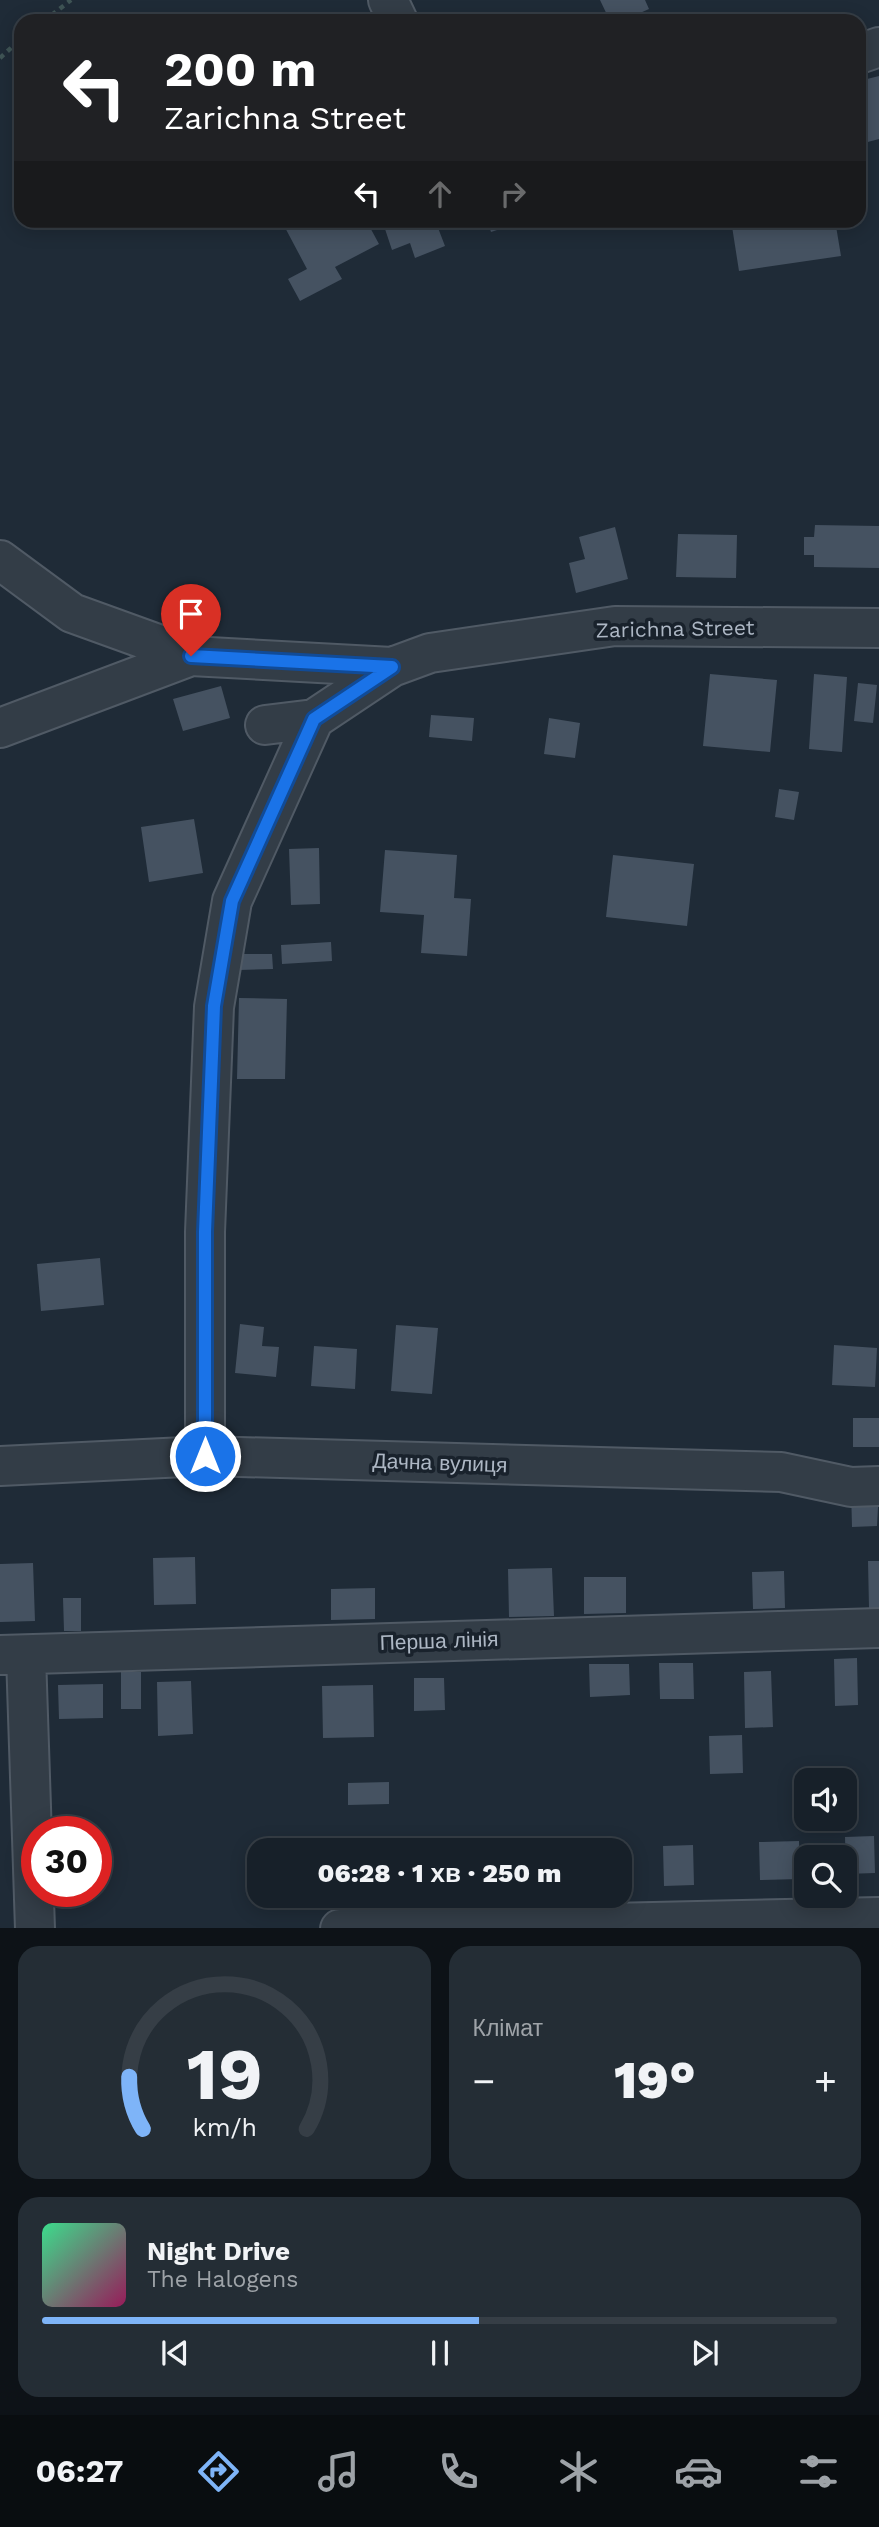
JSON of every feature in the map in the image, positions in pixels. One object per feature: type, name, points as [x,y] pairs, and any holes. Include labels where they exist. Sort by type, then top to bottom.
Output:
[{"type":"street","points":[[0,561],[72,613],[191,656]]},
{"type":"street","name":"Zarichna Street","points":[[314,719],[392,667],[430,653],[615,626],[879,628]]},
{"type":"street","name":"Zarichna Street","points":[[0,728],[191,656],[392,667]]},
{"type":"street","points":[[265,725],[314,719]]},
{"type":"street","points":[[205,1456],[205,1232],[214,1006],[232,901],[314,719]]},
{"type":"street","name":"Дачна вулиця","points":[[0,1466],[205,1456],[781,1472],[851,1487],[879,1486]]},
{"type":"street","name":"Перша лінія","points":[[13,1655],[879,1628]]},
{"type":"street","points":[[13,1655],[35,1928]]},
{"type":"street","points":[[340,1928],[879,1917]]},
{"type":"path","points":[[53,14],[71,0]]},
{"type":"path","points":[[0,58],[14,45]]},
{"type":"building","points":[[600,0],[645,0],[649,9],[640,14],[607,14]]},
{"type":"building","points":[[879,76],[879,139],[866,142],[866,79]]},
{"type":"building","points":[[285,228],[370,228],[379,244],[335,267],[342,279],[300,301],[288,279],[307,269]]},
{"type":"building","points":[[385,228],[438,228],[445,246],[415,258],[410,243],[392,250]]},
{"type":"building","points":[[732,228],[836,228],[841,256],[739,271]]},
{"type":"building","points":[[815,525],[879,526],[879,568],[814,567],[814,555],[804,555],[804,537],[814,537]]},
{"type":"building","points":[[615,527],[628,579],[576,593],[569,563],[585,559],[579,537]]},
{"type":"building","points":[[678,534],[737,535],[736,578],[676,577]]},
{"type":"building","points":[[710,674],[777,680],[770,752],[703,746]]},
{"type":"building","points":[[814,674],[847,677],[842,752],[809,749]]},
{"type":"building","points":[[858,683],[877,685],[873,723],[854,721]]},
{"type":"building","points":[[221,686],[230,718],[183,731],[173,699]]},
{"type":"building","points":[[431,715],[474,718],[472,741],[429,737]]},
{"type":"building","points":[[549,718],[580,723],[575,758],[544,754]]},
{"type":"building","points":[[779,789],[799,792],[794,820],[775,817]]},
{"type":"building","points":[[194,819],[203,873],[149,882],[141,827]]},
{"type":"building","points":[[319,848],[320,904],[291,905],[289,849]]},
{"type":"building","points":[[385,850],[457,855],[454,898],[471,899],[467,956],[421,953],[424,915],[380,912]]},
{"type":"building","points":[[613,855],[694,864],[687,926],[606,917]]},
{"type":"building","points":[[331,942],[332,961],[282,964],[281,945]]},
{"type":"building","points":[[239,954],[272,954],[273,969],[239,970]]},
{"type":"building","points":[[239,998],[287,999],[285,1079],[237,1079]]},
{"type":"building","points":[[100,1258],[104,1305],[41,1311],[37,1264]]},
{"type":"building","points":[[240,1324],[264,1327],[262,1346],[279,1347],[276,1377],[235,1373]]},
{"type":"building","points":[[396,1325],[438,1328],[432,1394],[391,1391]]},
{"type":"building","points":[[834,1345],[877,1348],[875,1387],[832,1385]]},
{"type":"building","points":[[314,1346],[357,1349],[355,1389],[311,1386]]},
{"type":"building","points":[[853,1418],[879,1418],[879,1447],[853,1447]]},
{"type":"building","points":[[879,1488],[877,1526],[852,1527],[851,1489]]},
{"type":"building","points":[[195,1557],[196,1604],[154,1605],[153,1558]]},
{"type":"building","points":[[868,1561],[879,1561],[879,1608],[869,1608]]},
{"type":"building","points":[[33,1563],[35,1621],[0,1622],[0,1564]]},
{"type":"building","points":[[552,1568],[554,1616],[509,1617],[508,1569]]},
{"type":"building","points":[[784,1571],[785,1608],[753,1609],[752,1572]]},
{"type":"building","points":[[584,1577],[626,1577],[626,1613],[584,1614]]},
{"type":"building","points":[[375,1588],[375,1619],[331,1620],[331,1589]]},
{"type":"building","points":[[63,1598],[81,1598],[81,1631],[64,1631]]},
{"type":"building","points":[[857,1658],[858,1705],[835,1706],[834,1659]]},
{"type":"building","points":[[659,1663],[693,1663],[694,1699],[660,1699]]},
{"type":"building","points":[[589,1664],[629,1664],[630,1695],[590,1697]]},
{"type":"building","points":[[771,1671],[773,1727],[745,1728],[744,1672]]},
{"type":"building","points":[[121,1672],[141,1672],[141,1709],[121,1709]]},
{"type":"building","points":[[414,1678],[444,1678],[445,1710],[414,1711]]},
{"type":"building","points":[[191,1681],[193,1734],[158,1736],[157,1682]]},
{"type":"building","points":[[103,1684],[103,1718],[59,1719],[58,1685]]},
{"type":"building","points":[[373,1685],[374,1737],[323,1738],[322,1686]]},
{"type":"building","points":[[742,1735],[743,1773],[710,1774],[709,1736]]},
{"type":"building","points":[[389,1782],[389,1804],[348,1805],[348,1783]]},
{"type":"building","points":[[874,1836],[875,1873],[857,1874],[857,1845],[845,1845],[845,1837]]},
{"type":"building","points":[[799,1841],[799,1845],[794,1845],[794,1879],[760,1880],[759,1842]]},
{"type":"building","points":[[693,1845],[694,1885],[664,1886],[663,1846]]},
{"type":"route","points":[[191,656],[392,667],[314,719],[232,901],[214,1006],[205,1232],[205,1456]]}]
